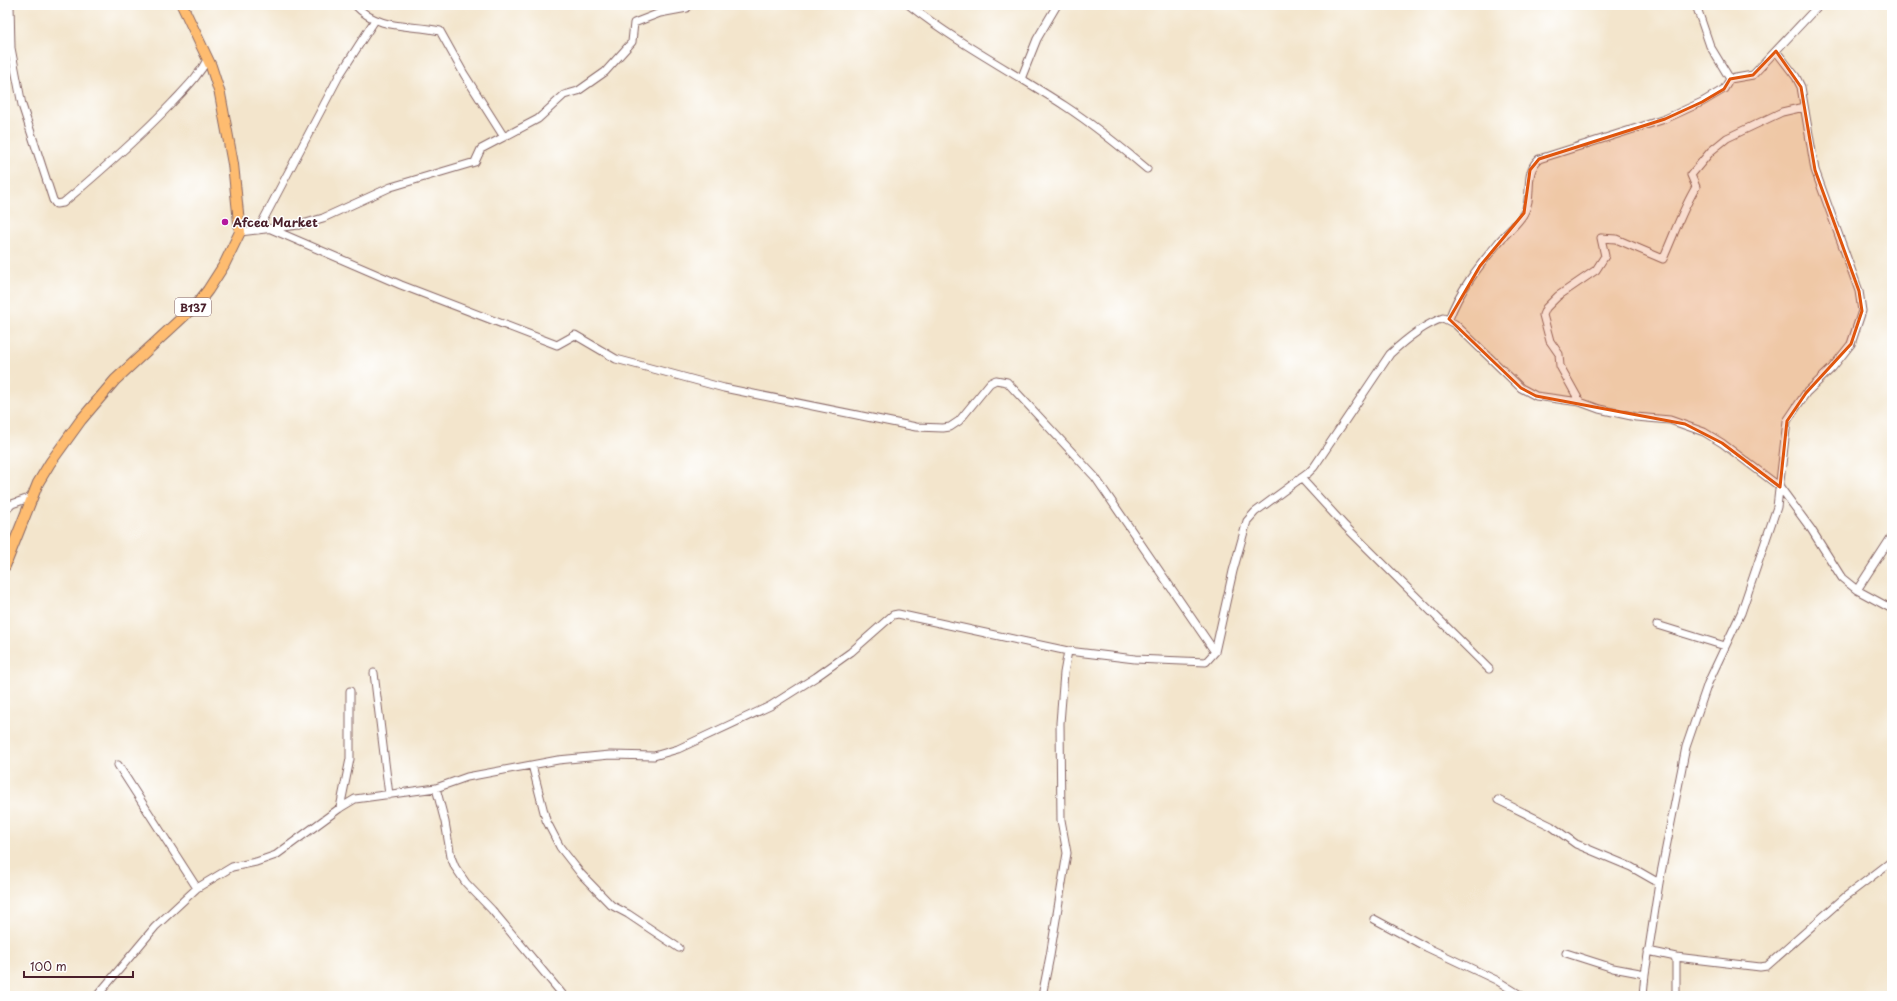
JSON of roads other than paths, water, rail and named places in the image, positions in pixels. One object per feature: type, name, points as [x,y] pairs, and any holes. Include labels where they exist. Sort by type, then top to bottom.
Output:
[{"type":"main road","points":[[182,5],[208,58],[220,94],[233,164],[240,232]]},
{"type":"main road","name":"B137","points":[[5,566],[32,497],[50,464],[101,395],[114,380],[198,303],[224,265],[240,232]]},
{"type":"street","points":[[10,5],[11,48],[22,105],[52,200],[56,204],[63,203],[129,146],[202,71],[208,58]]},
{"type":"street","points":[[355,5],[381,23],[440,31],[464,74],[504,137]]},
{"type":"street","points":[[240,232],[299,225],[323,218],[391,186],[475,162],[481,149],[538,119],[564,96],[578,91],[605,72],[632,42],[634,23],[660,12],[687,8],[688,5]]},
{"type":"street","points":[[909,5],[1021,79],[1066,106],[1125,150],[1147,170]]},
{"type":"street","points":[[1021,79],[1037,39],[1058,5]]},
{"type":"street","points":[[1696,5],[1710,46],[1730,80]]},
{"type":"street","points":[[1449,320],[1454,306],[1480,266],[1524,213],[1528,202],[1530,170],[1539,159],[1666,119],[1702,102],[1724,89],[1730,80],[1753,75],[1819,5]]},
{"type":"street","points":[[258,230],[339,76],[375,20]]},
{"type":"street","points":[[1643,996],[1644,974],[1659,883],[1686,747],[1708,683],[1741,614],[1778,507],[1787,421],[1806,393],[1832,368],[1851,344],[1862,311],[1859,291],[1815,170],[1801,86],[1776,51]]},
{"type":"street","points":[[1580,402],[1562,371],[1559,354],[1550,341],[1543,315],[1546,308],[1558,296],[1596,270],[1605,256],[1601,238],[1616,238],[1663,259],[1676,231],[1683,208],[1696,187],[1691,175],[1711,151],[1727,138],[1782,112],[1804,107]]},
{"type":"street","points":[[270,229],[401,285],[557,345],[576,335],[616,359],[760,395],[793,400],[916,426],[943,428],[950,427],[959,421],[990,383],[996,380],[1007,382],[1094,477],[1215,652]]},
{"type":"street","points":[[97,996],[155,927],[197,888],[232,867],[256,862],[276,855],[340,808],[355,799],[436,788],[467,777],[584,756],[654,756],[690,745],[770,706],[816,677],[851,652],[893,615],[898,614],[974,629],[1068,651],[1135,659],[1198,663],[1206,662],[1215,652],[1233,572],[1247,521],[1255,512],[1314,467],[1390,354],[1403,342],[1435,320],[1443,318],[1449,320],[1490,356],[1521,388],[1536,396],[1580,402],[1599,409],[1636,417],[1670,420],[1704,432],[1722,443],[1780,487],[1811,529],[1842,578],[1857,590],[1892,609]]},
{"type":"street","points":[[1301,478],[1344,526],[1489,669]]},
{"type":"street","points":[[5,511],[12,504],[32,497]]},
{"type":"street","points":[[1857,590],[1892,536]]},
{"type":"street","points":[[1657,625],[1725,646]]},
{"type":"street","points":[[1042,996],[1067,852],[1061,820],[1060,731],[1064,672],[1068,651]]},
{"type":"street","points":[[374,673],[389,795]]},
{"type":"street","points":[[340,808],[350,759],[350,691]]},
{"type":"street","points":[[118,765],[197,888]]},
{"type":"street","points":[[532,765],[546,820],[560,847],[581,874],[611,905],[628,914],[679,948]]},
{"type":"street","points":[[436,788],[445,822],[451,857],[456,869],[466,884],[492,910],[563,995]]},
{"type":"street","points":[[1498,800],[1551,826],[1576,844],[1631,867],[1659,883]]},
{"type":"street","points":[[1648,951],[1676,958],[1760,967],[1767,966],[1845,897],[1892,861]]},
{"type":"street","points":[[1374,919],[1426,947],[1496,980],[1522,996]]},
{"type":"street","points":[[1566,953],[1613,968],[1644,974]]},
{"type":"street","points":[[1676,958],[1676,996]]},
{"type":"place","name":"Afcea Market","points":[[225,222]]}]
